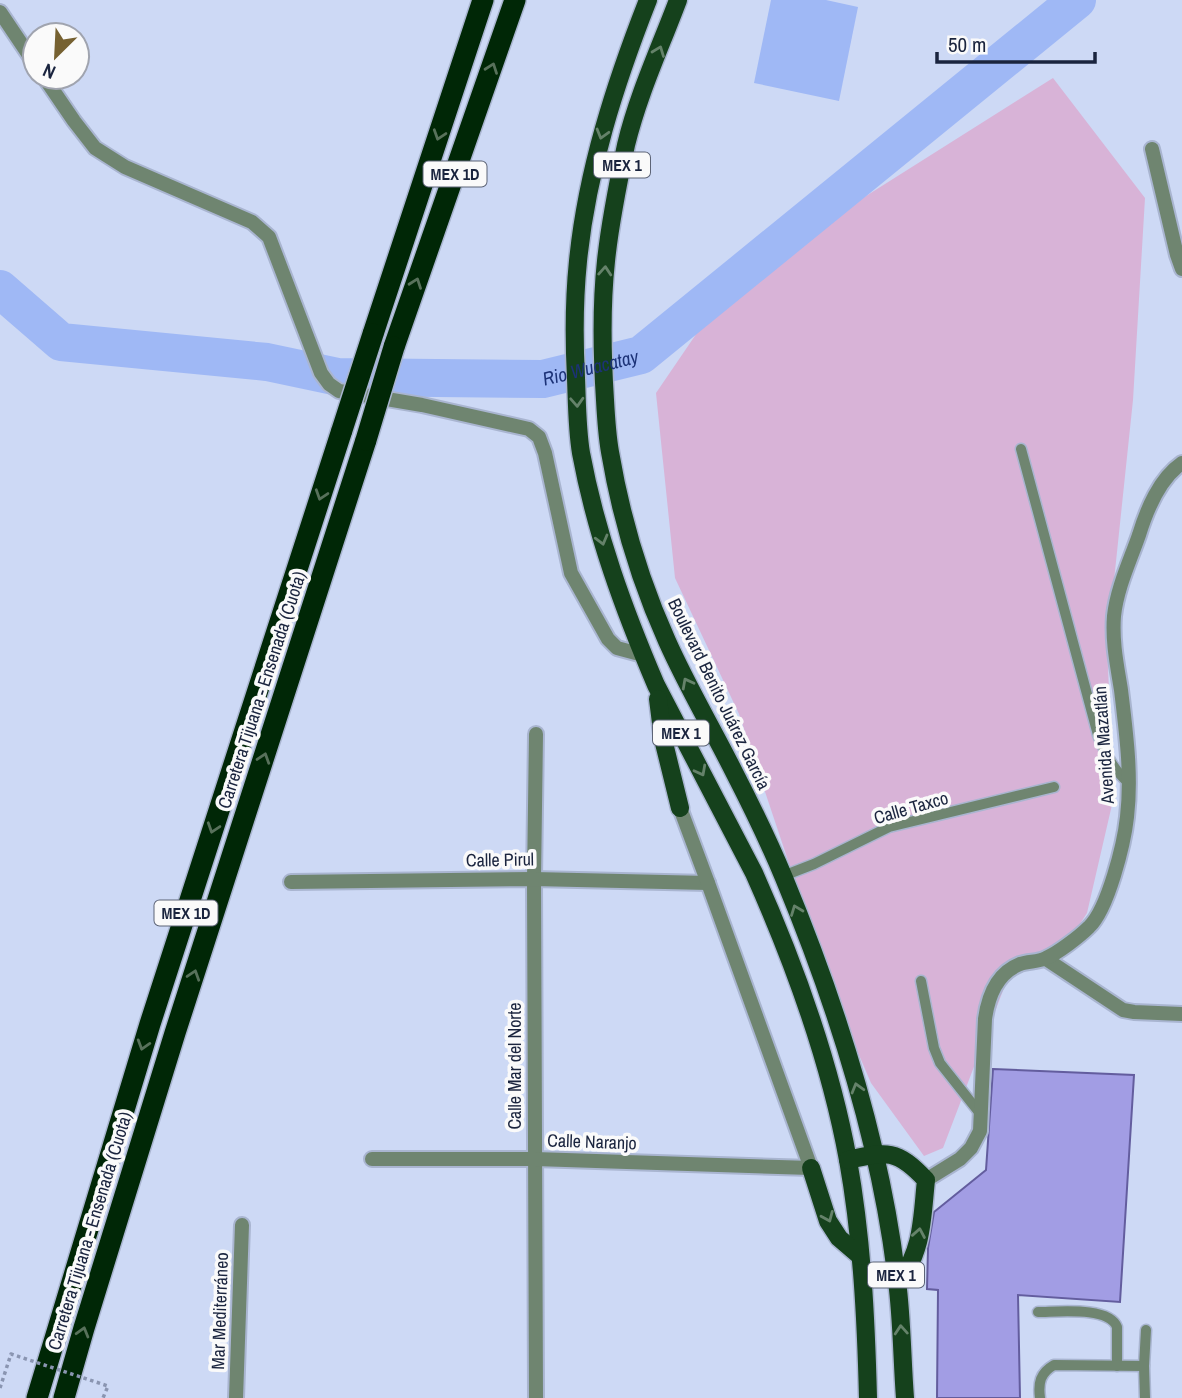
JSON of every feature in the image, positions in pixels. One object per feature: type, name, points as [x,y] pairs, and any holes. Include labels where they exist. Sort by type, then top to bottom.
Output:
[{"type":"highway","name":"Carretera Tijuana - Ensenada (Cuota)","points":[[37,1398],[150,1024],[483,0]]},
{"type":"highway","name":"Carretera Tijuana - Ensenada (Cuota)","points":[[64,1398],[175,1033],[394,347],[515,0]]},
{"type":"main road","name":"MEX 1","points":[[648,0],[614,95],[596,156],[578,262],[574,334],[581,452],[602,543],[643,655],[767,903],[799,983],[825,1065],[848,1160],[860,1256],[868,1398]]},
{"type":"main road","name":"Boulevard Benito Juárez García","points":[[678,0],[645,85],[627,142],[611,221],[606,263],[603,339],[607,429],[613,469],[631,541],[665,638],[734,772],[783,876],[821,973],[852,1071],[875,1154],[898,1282],[905,1398]]},
{"type":"main road","points":[[656,685],[663,739],[680,808]]},
{"type":"main road","points":[[848,1160],[875,1154],[891,1154],[904,1159],[926,1180],[919,1239],[911,1264],[898,1282]]},
{"type":"main road","points":[[811,1168],[828,1221],[839,1238],[860,1256]]},
{"type":"street","points":[[0,12],[21,43]]},
{"type":"street","points":[[54,91],[95,148],[125,167],[252,222],[269,237],[321,373],[329,384],[339,391],[422,405],[529,429],[539,437],[545,453],[570,573],[608,639],[617,648],[643,655]]},
{"type":"street","points":[[1152,149],[1182,269]]},
{"type":"street","name":"Avenida Mazatlán","points":[[926,1180],[960,1159],[971,1148],[980,1131],[985,1019],[989,996],[1000,979],[1013,968],[1046,959],[1090,927],[1100,912],[1119,863],[1127,818],[1129,783],[1126,736],[1114,650],[1115,613],[1118,596],[1145,517],[1165,481],[1182,463]]},
{"type":"street","name":"Calle Mar del Norte","points":[[536,734],[536,1398]]},
{"type":"street","points":[[680,808],[811,1168]]},
{"type":"street","name":"Calle Pirul","points":[[291,882],[534,879],[709,883]]},
{"type":"street","points":[[1046,959],[1124,1010],[1182,1014]]},
{"type":"street","name":"Calle Naranjo","points":[[372,1159],[535,1159],[811,1168]]},
{"type":"street","name":"Mar Mediterráneo","points":[[236,1398],[242,1225]]},
{"type":"lane","points":[[1021,449],[1098,735],[1112,766],[1129,783]]},
{"type":"lane","name":"Calle Taxco","points":[[783,876],[814,864],[888,827],[1054,787]]},
{"type":"lane","points":[[921,981],[934,1048],[940,1063],[982,1116]]},
{"type":"lane","points":[[1038,1312],[1092,1312],[1111,1319],[1117,1327],[1117,1366]]},
{"type":"lane","points":[[1144,1398],[1146,1330]]},
{"type":"lane","points":[[1040,1398],[1041,1377],[1054,1365],[1144,1366]]},
{"type":"path","points":[[0,1388],[11,1354],[108,1386],[103,1398]]},
{"type":"shaded area","points":[[1053,78],[1145,198],[1133,400],[1107,647],[1114,796],[1087,913],[1057,960],[1012,967],[943,1148],[924,1156],[871,1083],[832,992],[739,714],[675,578],[656,393],[733,280]]},
{"type":"water","points":[[771,0],[826,0],[858,7],[839,101],[754,83]]},
{"type":"water","points":[[1063,0],[1088,0],[1072,10],[1053,29],[974,83],[977,76],[1033,23]]},
{"type":"building","points":[[993,1069],[1134,1075],[1120,1302],[1018,1295],[1020,1398],[937,1398],[938,1290],[927,1289],[928,1248],[934,1212],[986,1170]]},
{"type":"waterway","name":"Rio Wuacatay","points":[[0,289],[61,342],[267,362],[338,377],[543,379],[641,355],[1077,0]]}]
